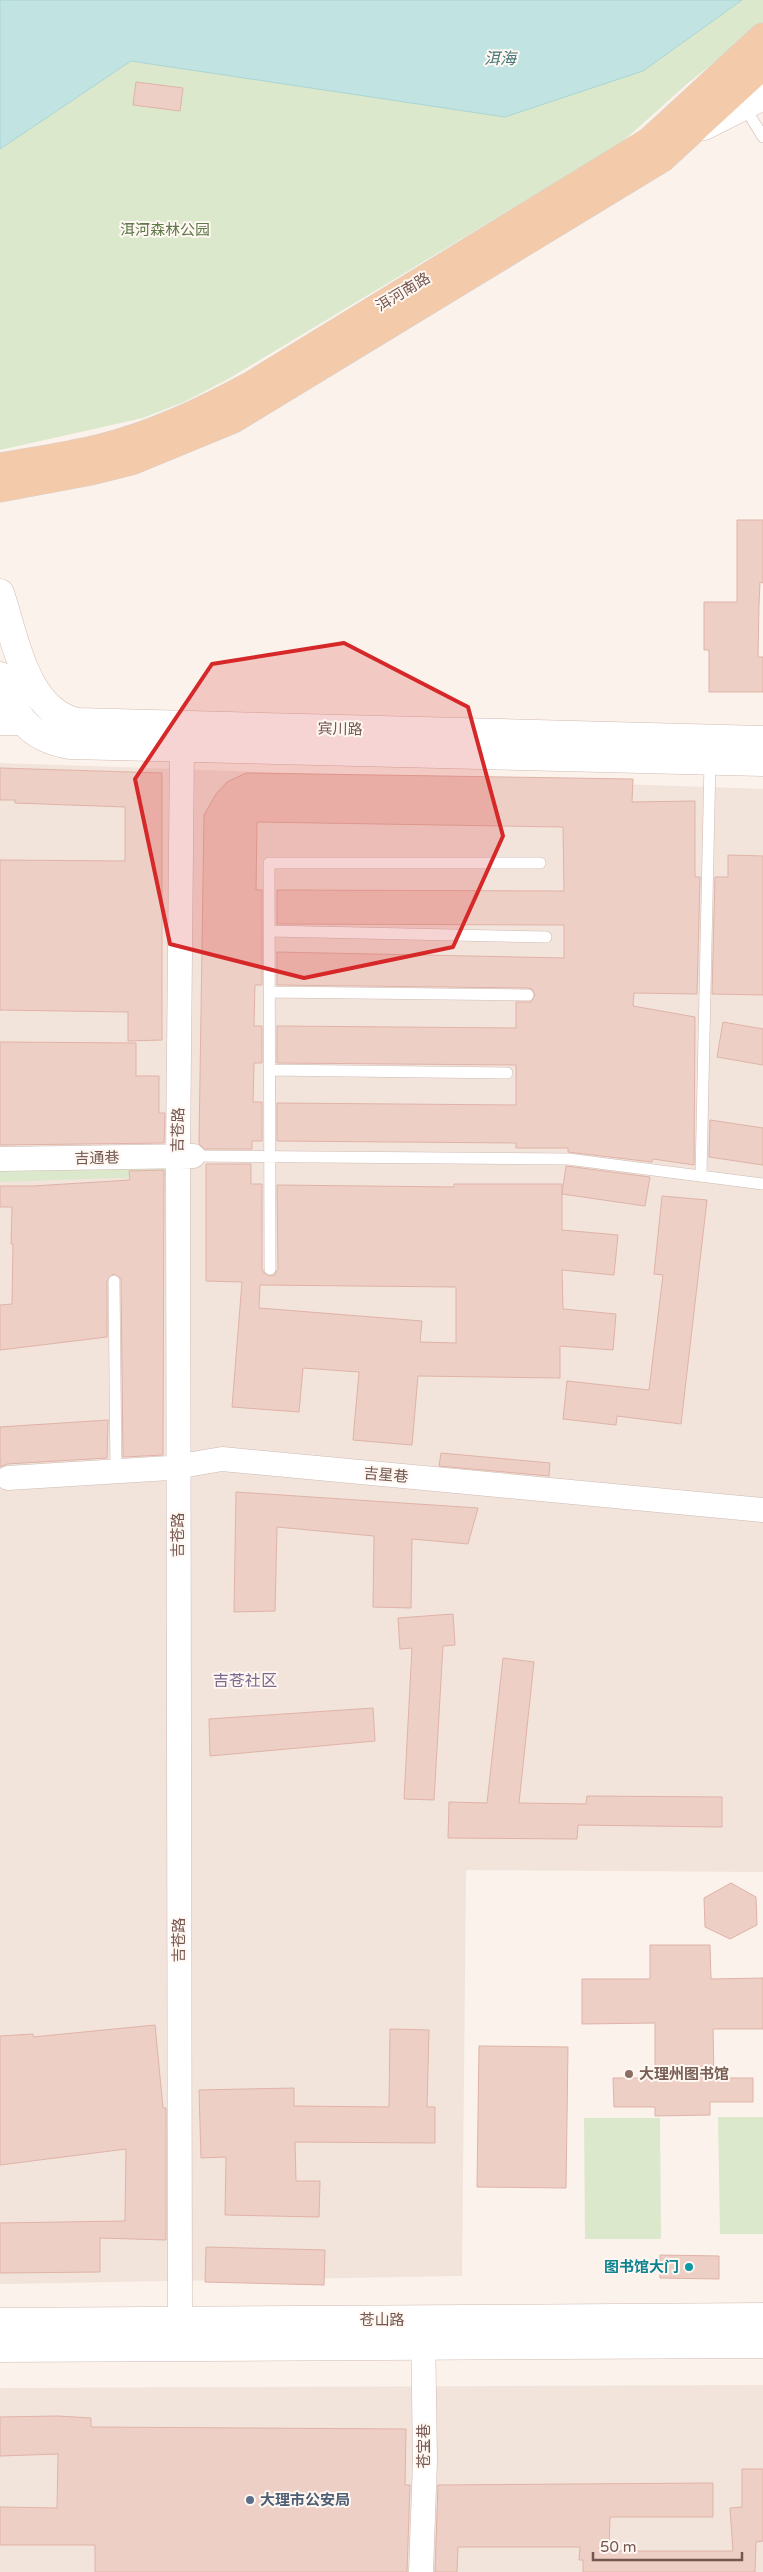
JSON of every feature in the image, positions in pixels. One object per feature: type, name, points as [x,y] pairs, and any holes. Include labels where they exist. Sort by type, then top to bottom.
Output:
[{"type":"main road","name":"洱河南路","points":[[0,467],[87,451],[124,441],[193,414],[252,385],[650,141],[763,38]]},
{"type":"main road","name":"洱河南路","points":[[0,488],[91,471],[131,461],[234,419],[662,158],[763,65]]},
{"type":"main road","points":[[689,134],[753,100]]},
{"type":"main road","name":"宾川路","points":[[0,593],[26,673],[36,693],[52,712],[77,722],[763,740]]},
{"type":"main road","name":"宾川路","points":[[0,676],[12,703],[12,723],[46,739],[70,745],[763,762]]},
{"type":"main road","name":"苍山路","points":[[0,2348],[423,2333],[763,2317]]},
{"type":"main road","name":"苍山路","points":[[0,2322],[188,2321],[423,2333],[763,2344]]},
{"type":"street","name":"吉苍路","points":[[188,2321],[186,1156],[189,748]]},
{"type":"street","name":"吉通巷","points":[[0,1159],[186,1156]]},
{"type":"street","name":"吉星巷","points":[[8,1478],[186,1465],[222,1459],[763,1510]]},
{"type":"street","name":"苍宝巷","points":[[421,2572],[425,2461],[423,2333]]},
{"type":"lane","points":[[753,100],[763,137]]},
{"type":"lane","points":[[701,1175],[710,761]]},
{"type":"lane","points":[[270,1270],[270,863],[540,863]]},
{"type":"lane","points":[[270,931],[546,937]]},
{"type":"lane","points":[[270,992],[528,995]]},
{"type":"lane","points":[[270,1070],[507,1073]]},
{"type":"lane","points":[[186,1156],[270,1155],[568,1159],[763,1184]]},
{"type":"lane","points":[[114,1281],[116,1471]]},
{"type":"highlighted area","points":[[344,643],[468,707],[503,836],[453,947],[304,978],[170,944],[135,779],[212,664]]},
{"type":"shaded area","points":[[0,763],[763,789],[763,1872],[466,1870],[462,2276],[0,2284]]},
{"type":"shaded area","points":[[763,2385],[763,2572],[0,2572],[0,2388]]},
{"type":"green space","name":"洱河森林公园","points":[[742,0],[763,0],[763,23],[687,84],[621,143],[230,378],[184,402],[143,418],[0,450],[0,149],[131,61],[505,117],[643,71]]},
{"type":"green space","points":[[170,1165],[171,1176],[0,1182],[0,1171]]},
{"type":"green space","points":[[718,2117],[763,2117],[763,2234],[720,2234]]},
{"type":"green space","points":[[584,2118],[660,2118],[661,2239],[585,2239]]},
{"type":"water","name":"洱海","points":[[0,0],[742,0],[643,71],[505,117],[131,61],[0,149]]},
{"type":"building","points":[[136,82],[183,88],[180,111],[133,105]]},
{"type":"building","points":[[737,520],[763,520],[763,583],[760,582],[758,657],[763,657],[763,692],[709,692],[709,650],[704,650],[704,602],[737,602]]},
{"type":"building","points":[[0,768],[162,773],[162,1040],[128,1041],[128,1012],[0,1010],[0,860],[125,861],[125,807],[15,803],[15,800],[0,800]]},
{"type":"building","points":[[246,773],[633,779],[632,802],[695,801],[695,877],[700,877],[697,994],[634,993],[633,1006],[695,1017],[694,1165],[653,1159],[652,1162],[568,1152],[568,1148],[516,1148],[516,1143],[277,1141],[277,1103],[516,1105],[516,1065],[277,1063],[277,1026],[516,1028],[516,1002],[531,1002],[535,995],[532,989],[528,988],[277,985],[277,952],[564,958],[564,925],[277,924],[277,890],[564,891],[563,827],[257,822],[256,890],[262,890],[262,985],[255,985],[254,1026],[262,1026],[262,1063],[254,1063],[253,1102],[262,1102],[262,1141],[252,1141],[252,1149],[205,1149],[199,1144],[204,815],[216,794],[227,782]]},
{"type":"building","points":[[728,855],[763,856],[763,995],[712,994],[715,877],[728,877]]},
{"type":"building","points":[[723,1022],[763,1029],[763,1065],[717,1057]]},
{"type":"building","points":[[0,1042],[136,1043],[136,1076],[159,1076],[159,1113],[165,1113],[164,1143],[0,1145]]},
{"type":"building","points":[[710,1120],[763,1128],[763,1165],[709,1157]]},
{"type":"building","points":[[206,1164],[251,1164],[251,1184],[262,1184],[262,1269],[264,1273],[270,1276],[274,1275],[278,1269],[277,1185],[454,1187],[454,1184],[562,1184],[562,1230],[618,1235],[614,1275],[562,1270],[563,1309],[616,1314],[613,1350],[560,1346],[560,1378],[418,1376],[412,1445],[353,1440],[359,1372],[303,1368],[299,1412],[232,1407],[242,1282],[206,1281]],"holes":[[[260,1285],[456,1287],[456,1343],[420,1342],[422,1321],[259,1308]]]},
{"type":"building","points":[[566,1166],[650,1177],[645,1206],[562,1194]]},
{"type":"building","points":[[164,1170],[163,1455],[123,1457],[121,1278],[113,1274],[107,1281],[107,1337],[0,1350],[0,1305],[12,1304],[13,1244],[11,1244],[12,1207],[0,1207],[0,1186],[33,1186],[130,1180],[129,1171]]},
{"type":"building","points":[[662,1196],[707,1200],[681,1424],[617,1416],[616,1425],[563,1419],[567,1381],[649,1390],[663,1275],[654,1274]]},
{"type":"building","points":[[108,1420],[107,1458],[7,1464],[0,1467],[0,1427]]},
{"type":"building","points":[[441,1453],[550,1463],[549,1476],[439,1466]]},
{"type":"building","points":[[236,1492],[478,1508],[468,1544],[412,1539],[411,1608],[373,1607],[374,1536],[277,1527],[275,1611],[234,1612]]},
{"type":"building","points":[[453,1614],[455,1645],[443,1646],[434,1800],[404,1799],[412,1648],[400,1649],[398,1618]]},
{"type":"building","points":[[503,1658],[534,1662],[519,1803],[586,1804],[587,1796],[722,1797],[722,1827],[578,1825],[577,1839],[448,1838],[449,1802],[487,1803]]},
{"type":"building","points":[[373,1708],[375,1741],[210,1756],[209,1719]]},
{"type":"building","points":[[731,1883],[756,1897],[757,1925],[730,1939],[705,1927],[704,1898]]},
{"type":"building","points":[[650,1945],[710,1945],[711,1979],[763,1978],[763,2029],[713,2029],[714,2078],[753,2078],[753,2102],[710,2102],[710,2115],[655,2116],[655,2107],[614,2107],[613,2078],[655,2078],[655,2023],[582,2024],[582,1979],[650,1979]]},
{"type":"building","points":[[155,2025],[163,2108],[166,2108],[166,2240],[100,2238],[100,2272],[0,2273],[0,2223],[125,2221],[126,2149],[0,2165],[0,2036],[33,2034],[33,2037]]},
{"type":"building","points":[[390,2029],[429,2030],[427,2107],[435,2107],[435,2143],[295,2142],[296,2181],[320,2181],[319,2217],[225,2215],[226,2157],[201,2158],[199,2090],[294,2088],[294,2106],[389,2107]]},
{"type":"building","points":[[479,2046],[568,2047],[566,2188],[477,2187]]},
{"type":"building","points":[[206,2247],[325,2250],[324,2285],[205,2282]]},
{"type":"building","name":"图书馆大门","points":[[660,2255],[719,2256],[719,2279],[660,2278]]},
{"type":"building","name":"大理市公安局","points":[[58,2416],[91,2418],[91,2427],[406,2429],[405,2485],[410,2485],[407,2572],[95,2572],[95,2545],[0,2545],[0,2507],[57,2508],[58,2454],[0,2456],[0,2417]]},
{"type":"building","points":[[742,2469],[763,2469],[763,2541],[756,2542],[755,2572],[583,2572],[583,2560],[579,2560],[580,2547],[458,2547],[457,2572],[435,2572],[438,2485],[713,2483],[713,2517],[610,2517],[609,2551],[733,2551],[730,2508],[742,2507]]},
{"type":"place","name":"大理州图书馆","points":[[629,2074]]},
{"type":"place","name":"图书馆大门","points":[[689,2267]]},
{"type":"place","name":"大理市公安局","points":[[250,2500]]},
{"type":"district","name":"吉苍社区","points":[[245,1680]]}]
